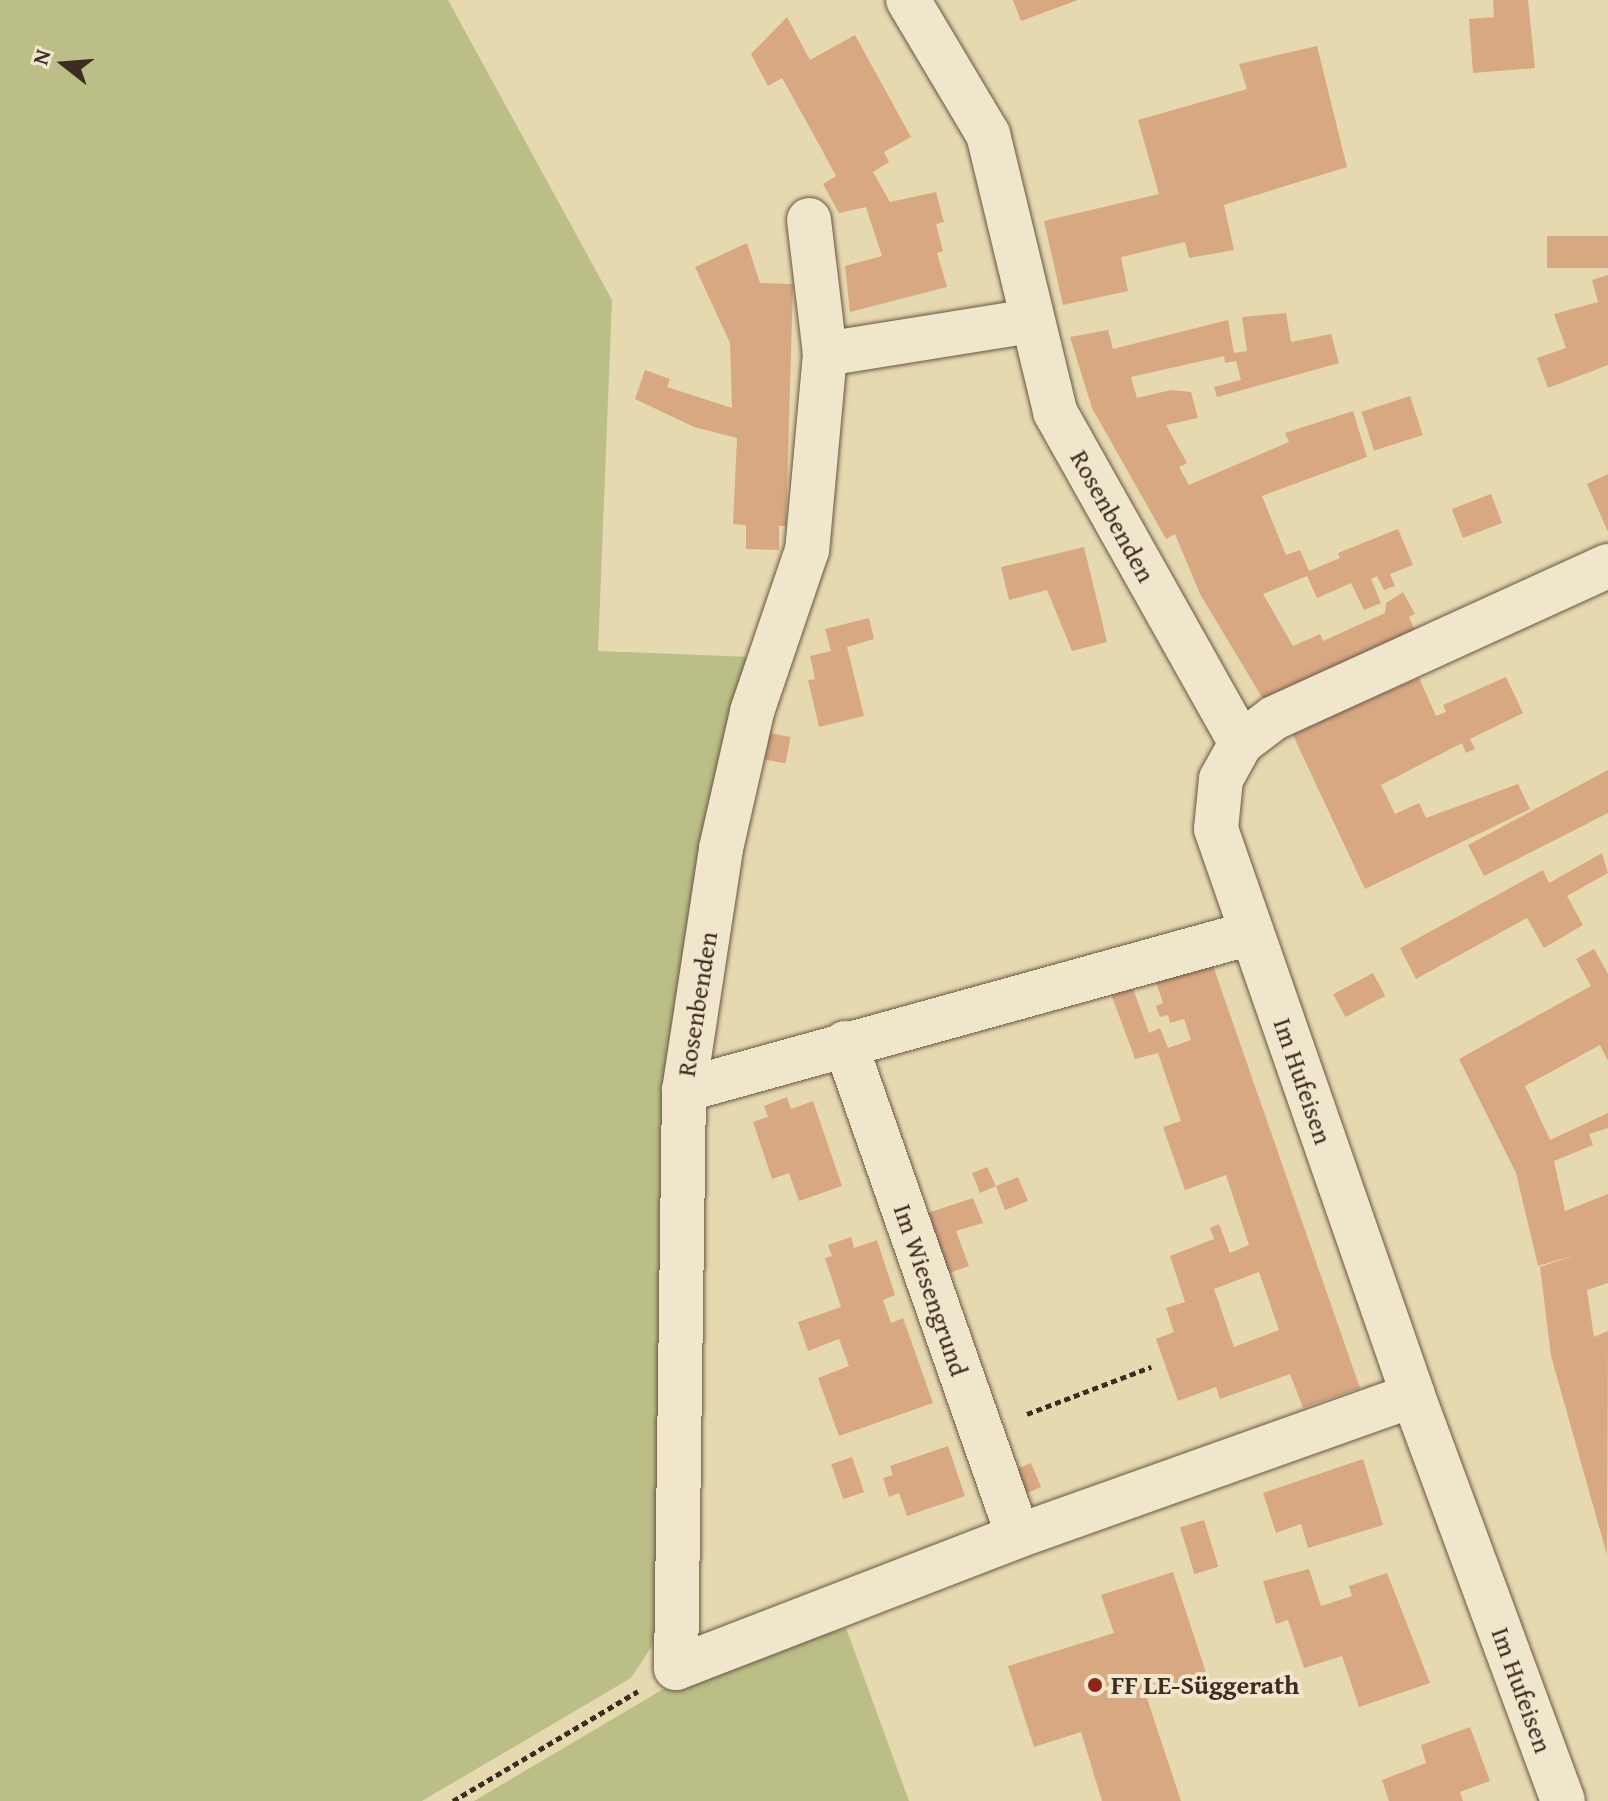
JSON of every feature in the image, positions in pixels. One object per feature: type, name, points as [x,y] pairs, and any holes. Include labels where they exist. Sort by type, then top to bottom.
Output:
[{"type":"street","name":"Rosenbenden","points":[[908,0],[988,134],[1055,412],[1241,743]]},
{"type":"street","name":"Rosenbenden","points":[[676,1668],[684,1090],[728,819],[752,712],[807,550],[825,354],[809,220]]},
{"type":"street","points":[[825,354],[1032,321]]},
{"type":"street","name":"Im Hufeisen","points":[[1563,1801],[1413,1395],[1216,829],[1221,779],[1241,743],[1274,718],[1608,566]]},
{"type":"street","points":[[684,1090],[1251,933]]},
{"type":"street","name":"Im Wiesengrund","points":[[845,1043],[1018,1536]]},
{"type":"street","points":[[676,1668],[1018,1536],[1413,1395]]},
{"type":"path","points":[[981,1431],[1151,1367]]},
{"type":"path","points":[[453,1801],[676,1668]]},
{"type":"green space","points":[[0,0],[448,0],[612,300],[598,651],[752,657],[711,825],[659,1635],[631,1678],[422,1801],[0,1801]]},
{"type":"green space","points":[[846,1628],[909,1801],[474,1801],[677,1681]]},
{"type":"building","points":[[1013,0],[1078,0],[1021,21]]},
{"type":"building","points":[[1493,0],[1528,0],[1535,68],[1473,73],[1469,19],[1494,17]]},
{"type":"building","points":[[787,17],[810,60],[855,35],[911,137],[884,152],[889,162],[873,172],[890,202],[936,192],[944,222],[936,224],[943,251],[937,253],[947,287],[850,312],[845,266],[882,256],[866,207],[839,213],[823,184],[836,176],[815,137],[782,78],[768,86],[751,54]]},
{"type":"building","points":[[1317,46],[1347,167],[1224,205],[1234,250],[1189,258],[1185,242],[1121,257],[1128,291],[1063,305],[1044,221],[1159,194],[1138,120],[1247,89],[1239,64]]},
{"type":"building","points":[[1547,236],[1608,236],[1608,268],[1547,268]]},
{"type":"building","points":[[747,243],[760,283],[793,284],[786,526],[779,526],[779,550],[746,549],[746,525],[733,524],[737,438],[694,427],[635,399],[645,370],[670,379],[667,387],[732,408],[730,343],[695,267]]},
{"type":"building","points":[[1608,275],[1608,365],[1548,388],[1537,358],[1566,348],[1554,314],[1598,302],[1592,280]]},
{"type":"building","points":[[1286,313],[1291,342],[1331,334],[1339,363],[1217,397],[1214,387],[1241,380],[1236,361],[1225,363],[1224,356],[1131,377],[1137,398],[1171,390],[1191,392],[1198,418],[1166,425],[1187,463],[1179,467],[1189,485],[1289,442],[1285,433],[1353,411],[1367,457],[1262,496],[1286,555],[1300,550],[1309,571],[1340,558],[1338,553],[1398,529],[1413,565],[1390,574],[1395,586],[1384,590],[1377,576],[1371,579],[1381,603],[1364,610],[1351,583],[1317,598],[1307,576],[1263,594],[1293,646],[1320,634],[1323,641],[1385,613],[1386,603],[1403,592],[1415,614],[1409,617],[1415,631],[1263,699],[1200,594],[1175,534],[1166,539],[1092,408],[1070,337],[1108,330],[1113,349],[1228,320],[1234,353],[1247,351],[1242,317]]},
{"type":"building","points":[[1410,396],[1423,435],[1374,451],[1361,412]]},
{"type":"building","points":[[1608,474],[1608,532],[1587,484]]},
{"type":"building","points":[[1491,494],[1502,523],[1463,538],[1452,509]]},
{"type":"building","points":[[1084,547],[1107,642],[1072,651],[1047,590],[1009,600],[1001,567]]},
{"type":"building","points":[[869,618],[874,639],[847,647],[864,716],[819,727],[808,680],[815,679],[810,656],[831,651],[825,629]]},
{"type":"building","points":[[1506,677],[1523,713],[1470,739],[1475,749],[1466,753],[1462,743],[1381,785],[1395,814],[1419,803],[1426,818],[1518,784],[1530,809],[1365,889],[1292,733],[1419,678],[1436,716],[1446,712],[1443,705]]},
{"type":"building","points":[[770,733],[791,737],[785,764],[765,760]]},
{"type":"building","points":[[1608,770],[1608,813],[1484,876],[1468,845]]},
{"type":"building","points":[[1602,853],[1608,873],[1567,896],[1583,925],[1544,948],[1527,918],[1416,979],[1400,948],[1543,870],[1549,883]]},
{"type":"building","points":[[1594,949],[1608,974],[1608,1061],[1600,1045],[1525,1086],[1550,1140],[1608,1113],[1608,1128],[1589,1134],[1593,1145],[1554,1161],[1565,1211],[1608,1194],[1608,1283],[1587,1290],[1594,1337],[1608,1331],[1607,1555],[1551,1356],[1540,1267],[1578,1254],[1538,1266],[1516,1173],[1459,1059],[1591,986],[1576,959]]},
{"type":"building","points":[[1210,957],[1360,1388],[1303,1408],[1290,1374],[1220,1399],[1216,1387],[1178,1401],[1156,1339],[1174,1332],[1166,1308],[1185,1302],[1170,1256],[1214,1239],[1210,1228],[1219,1224],[1230,1253],[1249,1245],[1226,1175],[1185,1190],[1163,1127],[1181,1121],[1158,1053],[1135,1059],[1110,991],[1131,983],[1149,1033],[1160,1028],[1168,1048],[1191,1040],[1184,1019],[1170,1023],[1168,1015],[1160,1017],[1156,1006],[1163,1003],[1154,976]],"holes":[[[1259,1272],[1279,1330],[1234,1347],[1214,1289]]]},
{"type":"building","points":[[1373,973],[1385,996],[1345,1017],[1333,994]]},
{"type":"building","points":[[787,1097],[791,1109],[813,1101],[842,1186],[799,1201],[789,1173],[772,1179],[753,1122],[768,1117],[764,1106]]},
{"type":"building","points":[[987,1167],[996,1186],[980,1193],[972,1173]]},
{"type":"building","points":[[1018,1177],[1028,1201],[1005,1210],[996,1186]]},
{"type":"building","points":[[973,1198],[983,1223],[956,1231],[969,1266],[941,1276],[919,1216]]},
{"type":"building","points":[[851,1237],[854,1248],[877,1240],[895,1295],[883,1300],[891,1323],[903,1318],[933,1403],[839,1436],[818,1378],[849,1366],[839,1339],[808,1351],[798,1322],[841,1307],[825,1258],[832,1256],[828,1245]]},
{"type":"building","points":[[948,1446],[965,1496],[907,1516],[899,1493],[889,1497],[883,1478],[893,1475],[890,1466]]},
{"type":"building","points":[[852,1457],[864,1492],[843,1499],[831,1464]]},
{"type":"building","points":[[1363,1459],[1383,1525],[1308,1548],[1301,1524],[1276,1533],[1263,1493]]},
{"type":"building","points":[[1031,1463],[1041,1487],[1023,1495],[1013,1471]]},
{"type":"building","points":[[1204,1520],[1218,1567],[1194,1574],[1180,1527]]},
{"type":"building","points":[[1309,1569],[1321,1606],[1352,1596],[1349,1586],[1387,1573],[1430,1683],[1359,1707],[1342,1656],[1304,1668],[1288,1620],[1276,1624],[1263,1581]]},
{"type":"building","name":"FF LE-Süggerath","points":[[1173,1572],[1207,1676],[1146,1695],[1181,1801],[1102,1801],[1081,1732],[1034,1747],[1008,1666],[1114,1633],[1101,1595]]},
{"type":"building","points":[[1470,1727],[1490,1781],[1460,1792],[1463,1801],[1389,1801],[1382,1780],[1426,1763],[1421,1745]]},
{"type":"place","name":"FF LE-Süggerath","points":[[1095,1685]]}]
